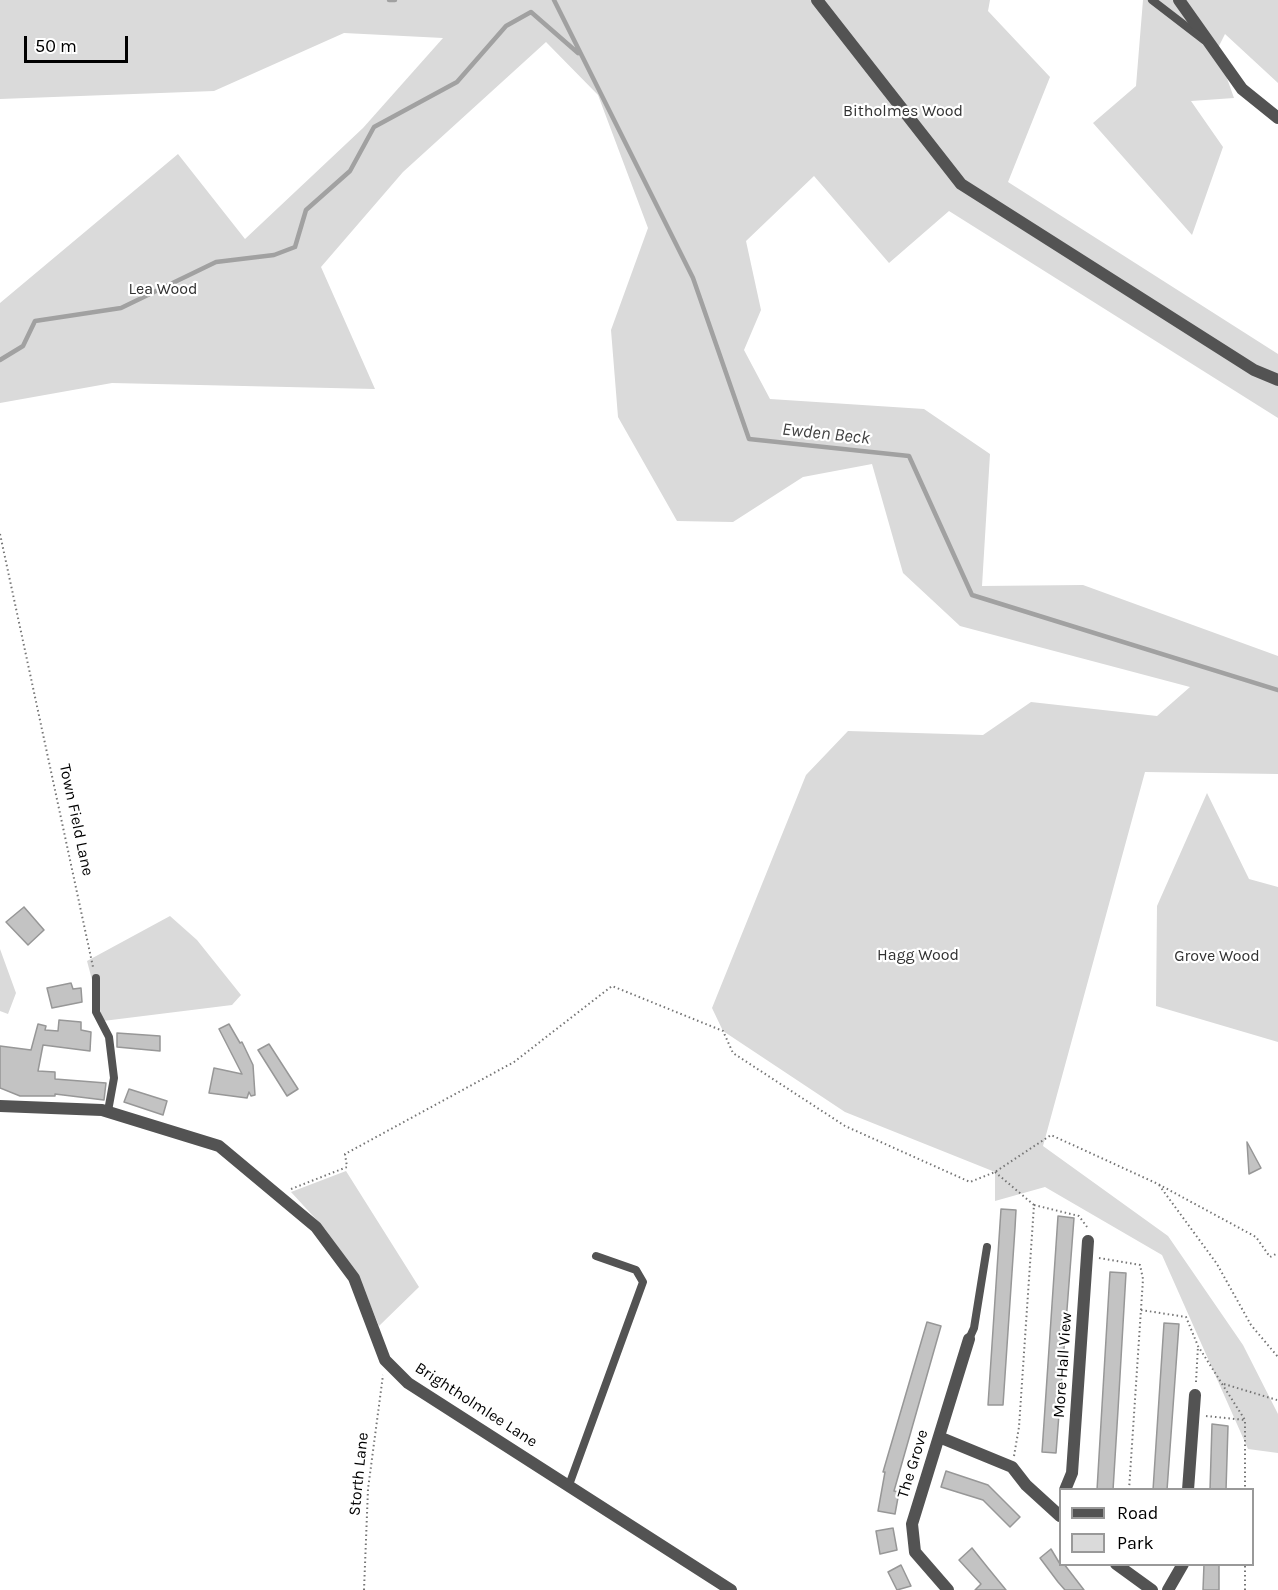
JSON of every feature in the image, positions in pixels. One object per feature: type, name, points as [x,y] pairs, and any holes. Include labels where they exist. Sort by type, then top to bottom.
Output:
[{"type":"street","points":[[816,0],[961,184],[1244,363],[1278,380]]},
{"type":"street","points":[[1179,0],[1242,89],[1278,118]]},
{"type":"street","name":"Brightholmlee Lane","points":[[0,1106],[108,1111],[219,1146],[316,1227],[354,1278],[385,1360],[408,1383],[731,1590]]},
{"type":"street","name":"More Hall View","points":[[1066,1488],[1072,1473],[1088,1241]]},
{"type":"street","name":"The Grove","points":[[948,1590],[915,1552],[912,1524],[969,1339]]},
{"type":"street","points":[[1188,1488],[1195,1395]]},
{"type":"street","points":[[939,1437],[1012,1467],[1059,1510]]},
{"type":"street","points":[[1119,1566],[1152,1590]]},
{"type":"street","points":[[1168,1590],[1182,1566]]},
{"type":"lane","points":[[1152,0],[1210,44]]},
{"type":"lane","points":[[96,978],[96,1012],[109,1037],[114,1078],[108,1111]]},
{"type":"lane","points":[[969,1339],[974,1328],[987,1247]]},
{"type":"lane","points":[[569,1485],[643,1282],[636,1270],[596,1256]]},
{"type":"path","name":"Town Field Lane","points":[[0,534],[96,978]]},
{"type":"path","points":[[277,1194],[347,1167],[345,1154],[514,1062],[612,986],[723,1031],[733,1053],[846,1125],[970,1182],[995,1172],[1051,1135],[1158,1184],[1256,1238],[1270,1257],[1278,1253]]},
{"type":"path","points":[[995,1172],[1034,1205],[1079,1216],[1086,1226],[1088,1241]]},
{"type":"path","points":[[1158,1184],[1217,1264],[1251,1325],[1278,1357]]},
{"type":"path","points":[[1012,1467],[1019,1427],[1034,1205]]},
{"type":"path","points":[[1087,1256],[1140,1265],[1143,1279],[1129,1488]]},
{"type":"path","points":[[1141,1310],[1186,1317],[1198,1346],[1245,1420],[1245,1488]]},
{"type":"path","points":[[1195,1395],[1198,1346]]},
{"type":"path","name":"Storth Lane","points":[[364,1590],[368,1489],[385,1360]]},
{"type":"path","points":[[1224,1384],[1278,1400]]},
{"type":"path","points":[[1193,1415],[1245,1420]]},
{"type":"path","points":[[1245,1566],[1245,1590]]},
{"type":"green space","points":[[0,0],[990,0],[988,11],[1050,77],[1008,182],[1278,354],[1278,418],[949,211],[889,263],[814,176],[746,241],[761,310],[744,350],[770,399],[924,409],[990,454],[982,586],[1083,585],[1278,656],[1278,774],[1145,772],[1043,1146],[1168,1236],[1243,1345],[1278,1414],[1278,1453],[1248,1449],[1162,1255],[1045,1187],[995,1201],[995,1172],[845,1112],[723,1031],[712,1008],[806,775],[848,731],[983,735],[1031,702],[1157,716],[1190,687],[960,626],[903,573],[872,464],[803,477],[733,522],[677,521],[618,417],[611,330],[648,228],[598,95],[546,42],[403,172],[321,267],[375,389],[112,383],[0,403],[0,303],[178,154],[245,239],[363,128],[443,38],[344,33],[214,91],[0,99]]},
{"type":"green space","points":[[1143,0],[1278,0],[1278,83],[1225,34],[1217,50],[1234,98],[1191,101],[1223,147],[1192,235],[1093,123],[1136,86]]},
{"type":"green space","name":"Grove Wood","points":[[1207,793],[1249,879],[1278,887],[1278,1042],[1156,1006],[1157,906]]},
{"type":"green space","points":[[170,916],[197,940],[241,995],[232,1005],[103,1021],[87,961]]},
{"type":"green space","points":[[0,949],[16,993],[8,1014],[0,1011]]},
{"type":"green space","points":[[346,1171],[419,1287],[379,1326],[358,1275],[325,1229],[291,1192]]},
{"type":"building","points":[[24,907],[44,930],[28,945],[6,922]]},
{"type":"building","points":[[71,983],[73,989],[81,988],[82,1002],[52,1008],[47,988]]},
{"type":"building","points":[[59,1020],[81,1022],[81,1030],[91,1032],[90,1051],[43,1045],[38,1071],[55,1072],[55,1079],[106,1083],[104,1100],[55,1094],[55,1096],[20,1096],[0,1088],[0,1046],[31,1050],[38,1024],[46,1026],[45,1030],[58,1031]]},
{"type":"building","points":[[229,1024],[240,1043],[242,1042],[253,1065],[255,1095],[251,1096],[249,1092],[247,1098],[209,1093],[214,1068],[242,1074],[219,1029]]},
{"type":"building","points":[[117,1033],[160,1036],[160,1051],[117,1047]]},
{"type":"building","points":[[269,1044],[298,1089],[287,1096],[258,1050]]},
{"type":"building","points":[[129,1089],[167,1101],[163,1115],[124,1102]]},
{"type":"building","points":[[1247,1142],[1261,1168],[1249,1174]]},
{"type":"building","points":[[1001,1209],[1016,1210],[1015,1228],[1003,1405],[988,1405]]},
{"type":"building","points":[[1058,1216],[1074,1218],[1056,1453],[1042,1452]]},
{"type":"building","points":[[1110,1272],[1126,1273],[1113,1488],[1097,1488]]},
{"type":"building","points":[[927,1322],[941,1326],[894,1491],[899,1492],[895,1514],[878,1511],[885,1472],[883,1472]]},
{"type":"building","points":[[1164,1323],[1179,1324],[1167,1488],[1153,1488]]},
{"type":"building","points":[[1212,1424],[1228,1426],[1226,1488],[1210,1488]]},
{"type":"building","points":[[946,1471],[988,1485],[1020,1517],[1010,1527],[983,1500],[941,1487]]},
{"type":"building","points":[[893,1528],[897,1550],[880,1554],[876,1531]]},
{"type":"building","points":[[972,1548],[1006,1590],[975,1590],[981,1584],[959,1560]]},
{"type":"building","points":[[1051,1549],[1059,1566],[1066,1566],[1084,1590],[1065,1590],[1040,1558]]},
{"type":"building","points":[[901,1565],[911,1586],[897,1590],[888,1572]]},
{"type":"building","points":[[1204,1566],[1219,1566],[1219,1590],[1203,1590]]},
{"type":"waterway","name":"Ewden Beck","points":[[389,0],[395,0]]},
{"type":"waterway","name":"Ewden Beck","points":[[554,0],[693,278],[749,439],[909,456],[972,595],[1278,690]]},
{"type":"waterway","points":[[0,360],[23,346],[35,321],[121,308],[216,262],[274,255],[295,247],[306,210],[350,171],[374,127],[457,82],[506,26],[531,12],[578,53]]},
{"type":"park label","name":"Bitholmes Wood","points":[[903,111]]},
{"type":"park label","name":"Lea Wood","points":[[163,289]]},
{"type":"park label","name":"Hagg Wood","points":[[918,955]]}]
